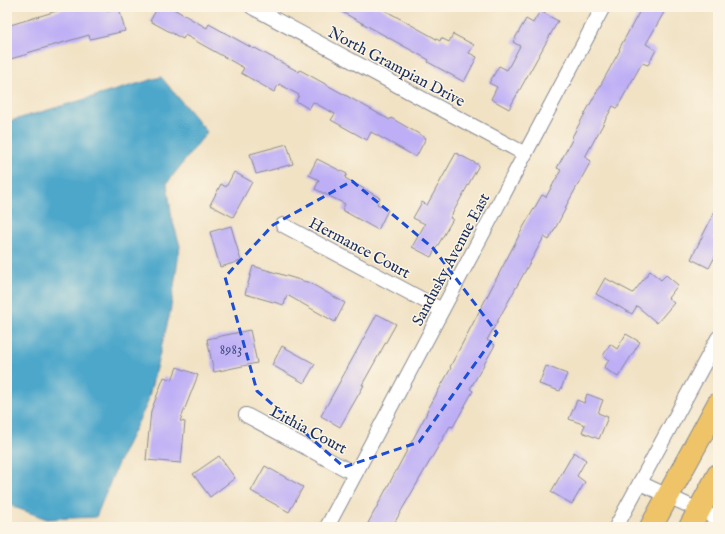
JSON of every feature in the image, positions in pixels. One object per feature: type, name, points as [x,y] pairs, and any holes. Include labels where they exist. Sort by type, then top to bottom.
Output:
[{"type":"highway","points":[[651,527],[718,404]]},
{"type":"highway","points":[[702,518],[718,475]]},
{"type":"street","name":"North Grampian Drive","points":[[252,7],[525,154]]},
{"type":"street","name":"Sandusky Avenue East","points":[[327,527],[603,7]]},
{"type":"street","name":"Hermance Court","points":[[283,225],[442,310]]},
{"type":"street","points":[[616,527],[718,338]]},
{"type":"street","name":"Lithia Court","points":[[246,415],[355,474]]},
{"type":"street","points":[[640,483],[668,496],[702,518]]},
{"type":"highlighted area","points":[[352,181],[433,248],[497,333],[419,442],[344,467],[257,391],[225,277],[273,225]]},
{"type":"water","points":[[161,77],[207,132],[167,183],[172,219],[180,246],[170,313],[147,404],[118,463],[96,517],[47,519],[14,507],[7,501],[7,122]]},
{"type":"building","points":[[70,7],[104,7],[105,11],[119,8],[125,31],[90,39],[89,35],[7,60],[7,26]]},
{"type":"building","points":[[158,7],[170,7],[207,28],[209,24],[299,72],[300,70],[390,120],[391,118],[426,138],[416,157],[371,132],[367,140],[331,120],[335,114],[313,102],[309,109],[296,101],[299,95],[279,84],[274,92],[241,73],[244,68],[185,35],[183,39],[150,21]]},
{"type":"building","points":[[333,7],[379,7],[440,41],[441,38],[449,42],[453,34],[474,45],[469,53],[477,57],[464,82],[428,62],[429,60]]},
{"type":"building","points":[[642,7],[667,7],[646,44],[656,50],[648,65],[642,63],[617,108],[613,106],[585,157],[591,161],[549,240],[544,237],[487,340],[495,345],[470,389],[473,391],[453,427],[450,426],[392,527],[366,527],[451,368],[450,367],[524,226],[542,195],[546,197],[561,170],[557,168],[573,138],[572,137]]},
{"type":"building","points":[[540,11],[558,21],[509,109],[491,99],[497,87],[489,83],[499,66],[507,70],[520,46],[513,42],[526,19],[533,23]]},
{"type":"building","points":[[287,144],[293,164],[256,174],[250,154]]},
{"type":"building","points":[[456,153],[479,165],[450,218],[453,219],[431,257],[412,247],[425,224],[413,218],[422,202],[427,205]]},
{"type":"building","points":[[317,159],[347,174],[345,178],[380,198],[377,204],[388,210],[378,230],[342,210],[345,204],[315,189],[319,180],[309,175]]},
{"type":"building","points":[[234,172],[252,182],[233,217],[210,205],[221,184],[226,187]]},
{"type":"building","points":[[718,205],[718,231],[714,239],[718,242],[718,251],[709,268],[691,259]]},
{"type":"building","points":[[231,226],[241,261],[220,267],[210,232]]},
{"type":"building","points":[[253,266],[310,283],[345,303],[335,322],[287,295],[284,305],[245,294]]},
{"type":"building","points":[[650,271],[661,280],[666,275],[678,285],[668,298],[674,303],[657,323],[637,306],[632,314],[596,294],[605,278],[633,293]]},
{"type":"building","points":[[377,314],[396,324],[340,427],[321,416]]},
{"type":"building","points":[[250,330],[257,363],[214,372],[207,339]]},
{"type":"building","points":[[626,334],[640,342],[618,377],[604,368],[609,360],[603,356],[610,344],[617,349]]},
{"type":"building","points":[[282,346],[315,364],[304,383],[272,365]]},
{"type":"building","points":[[546,366],[567,374],[560,391],[539,384]]},
{"type":"building","points":[[177,367],[198,375],[180,421],[185,422],[181,463],[146,460],[151,411],[164,377],[172,380]]},
{"type":"building","points":[[587,394],[603,400],[598,413],[608,417],[599,439],[582,432],[585,425],[569,419],[577,400],[584,403]]},
{"type":"building","points":[[574,452],[586,460],[577,476],[585,482],[572,504],[551,492]]},
{"type":"building","points":[[219,456],[235,478],[210,497],[193,474]]},
{"type":"building","points":[[265,466],[303,487],[289,512],[251,491]]}]
